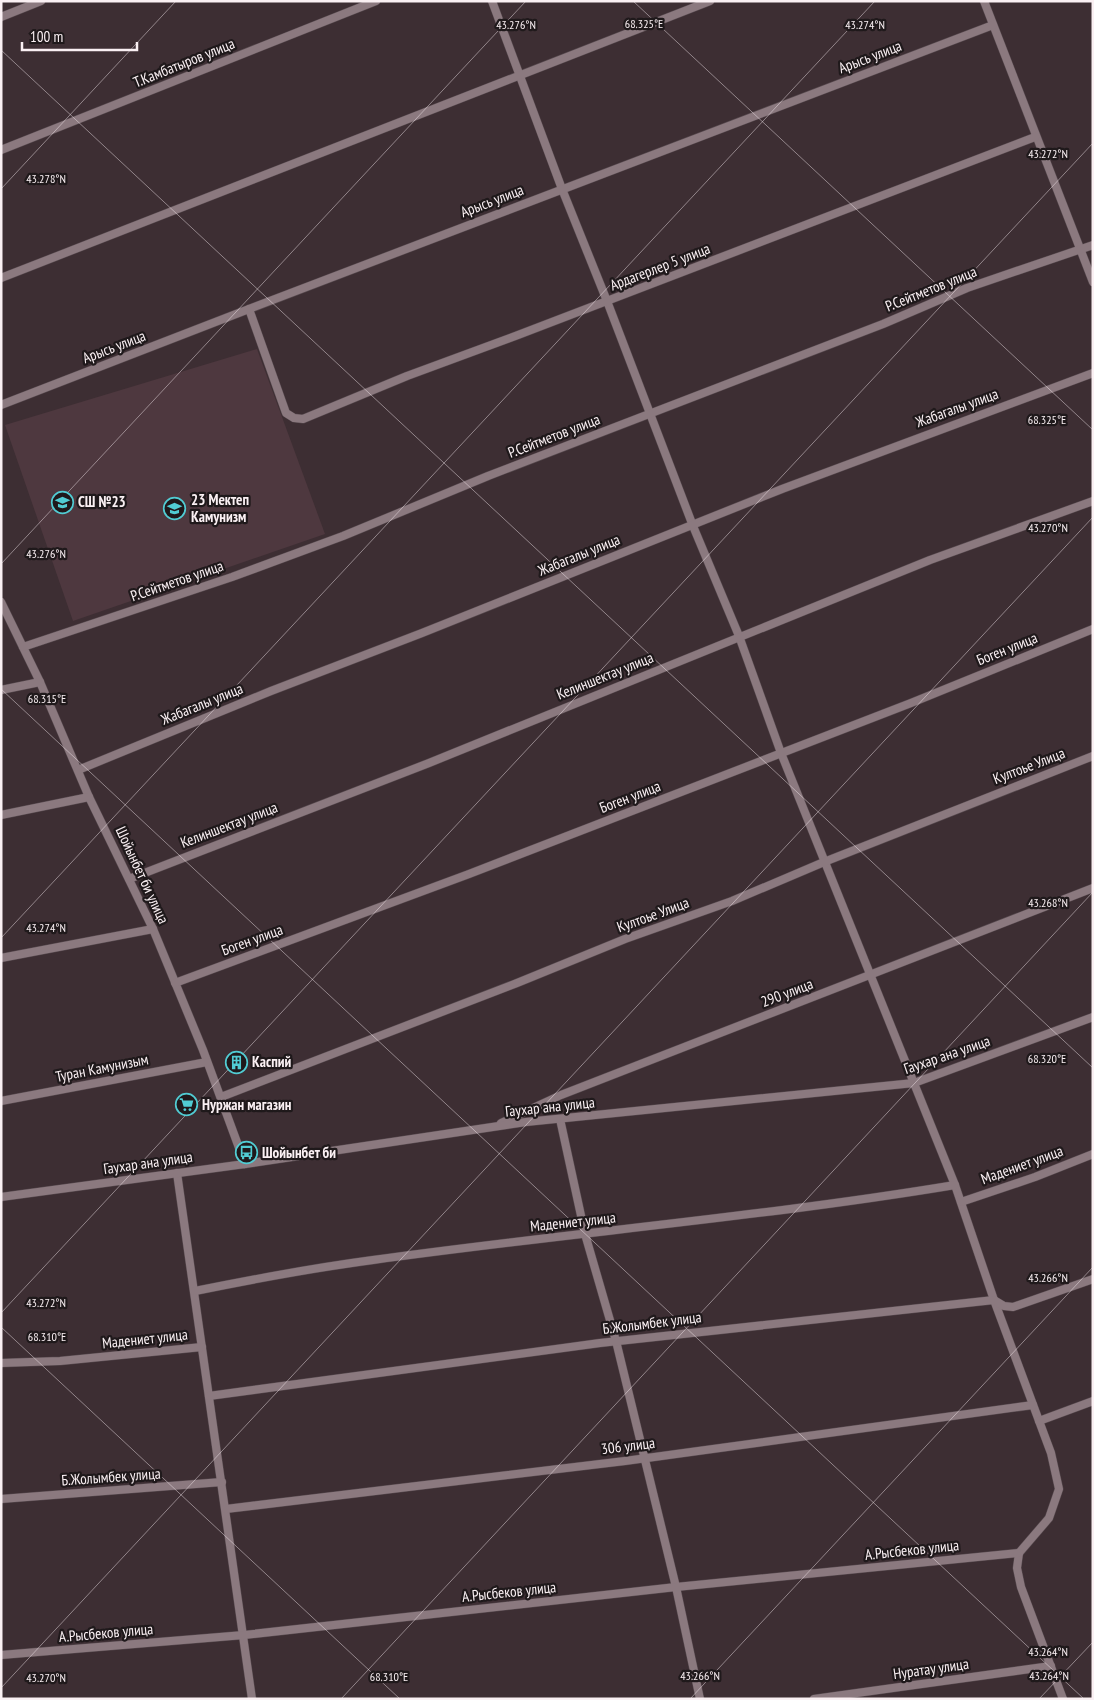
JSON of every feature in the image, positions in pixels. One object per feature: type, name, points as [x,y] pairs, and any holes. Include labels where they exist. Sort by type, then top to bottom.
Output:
[{"type":"street","points":[[1,17],[42,1]]},
{"type":"street","name":"Т.Камбатыров улица","points":[[1,150],[376,1]]},
{"type":"street","points":[[492,1],[562,189],[608,301],[693,526],[739,636],[781,753],[955,1185],[994,1300],[1051,1453],[1058,1489],[1049,1518],[1019,1553],[1017,1568],[1021,1587],[1063,1699]]},
{"type":"street","points":[[1,278],[710,1]]},
{"type":"street","points":[[984,1],[1035,137],[1093,282]]},
{"type":"street","name":"Арысь улица","points":[[1,406],[249,309],[993,25]]},
{"type":"street","name":"Ардагерлер 5 улица","points":[[249,309],[286,413],[294,418],[303,419],[407,376],[1035,137]]},
{"type":"street","name":"Р.Сейтметов улица","points":[[23,647],[232,577],[334,540],[488,476],[883,324],[967,288],[1093,245]]},
{"type":"street","name":"Жабагалы улица","points":[[78,770],[271,691],[422,634],[606,558],[693,526],[810,478],[1093,373]]},
{"type":"street","name":"Келиншектау улица","points":[[129,879],[429,763],[930,560],[1093,501]]},
{"type":"street","name":"Шойынбет би улица","points":[[1,602],[40,682],[89,797],[153,929],[221,1097],[245,1164]]},
{"type":"street","name":"Боген улица","points":[[175,983],[469,874],[910,703],[1093,629]]},
{"type":"street","points":[[1,690],[40,682]]},
{"type":"street","name":"Култоье Улица","points":[[221,1097],[517,983],[625,938],[732,901],[824,862],[1093,756]]},
{"type":"street","points":[[1,815],[89,797]]},
{"type":"street","name":"290 улица","points":[[492,1127],[561,1095],[1093,888]]},
{"type":"street","points":[[1,958],[153,929]]},
{"type":"street","name":"Гаухар ана улица","points":[[1,1197],[245,1164],[492,1127],[914,1084],[1093,1017]]},
{"type":"street","name":"Туран Камунизым","points":[[1,1101],[207,1062]]},
{"type":"street","points":[[560,1119],[585,1234],[616,1341],[676,1587],[700,1699]]},
{"type":"street","name":"Мадениет улица","points":[[961,1202],[1093,1154]]},
{"type":"street","points":[[177,1173],[252,1699]]},
{"type":"street","name":"Мадениет улица","points":[[195,1291],[285,1273],[372,1260],[789,1210],[955,1185]]},
{"type":"street","name":"Б.Жолымбек улица","points":[[209,1396],[616,1341],[994,1300],[1004,1306],[1013,1307],[1093,1279]]},
{"type":"street","name":"Мадениет улица","points":[[1,1363],[60,1361],[202,1347]]},
{"type":"street","points":[[1039,1421],[1093,1401]]},
{"type":"street","name":"306 улица","points":[[226,1509],[644,1458],[1033,1405]]},
{"type":"street","name":"Б.Жолымбек улица","points":[[1,1499],[222,1482]]},
{"type":"street","name":"А.Рысбеков улица","points":[[1,1655],[244,1635],[676,1587],[1019,1553]]},
{"type":"street","name":"Нуратау улица","points":[[814,1699],[1051,1666]]},
{"type":"shaded area","name":"23 Мектеп Камунизм","points":[[257,349],[325,534],[73,621],[5,425]]},
{"type":"place","name":"СШ №23","points":[[62,502]]},
{"type":"place","name":"23 Мектеп Камунизм","points":[[175,509]]},
{"type":"place","name":"Каспий","points":[[236,1062]]},
{"type":"place","name":"Нуржан магазин","points":[[186,1105]]},
{"type":"place","name":"Шойынбет би","points":[[246,1153]]}]
